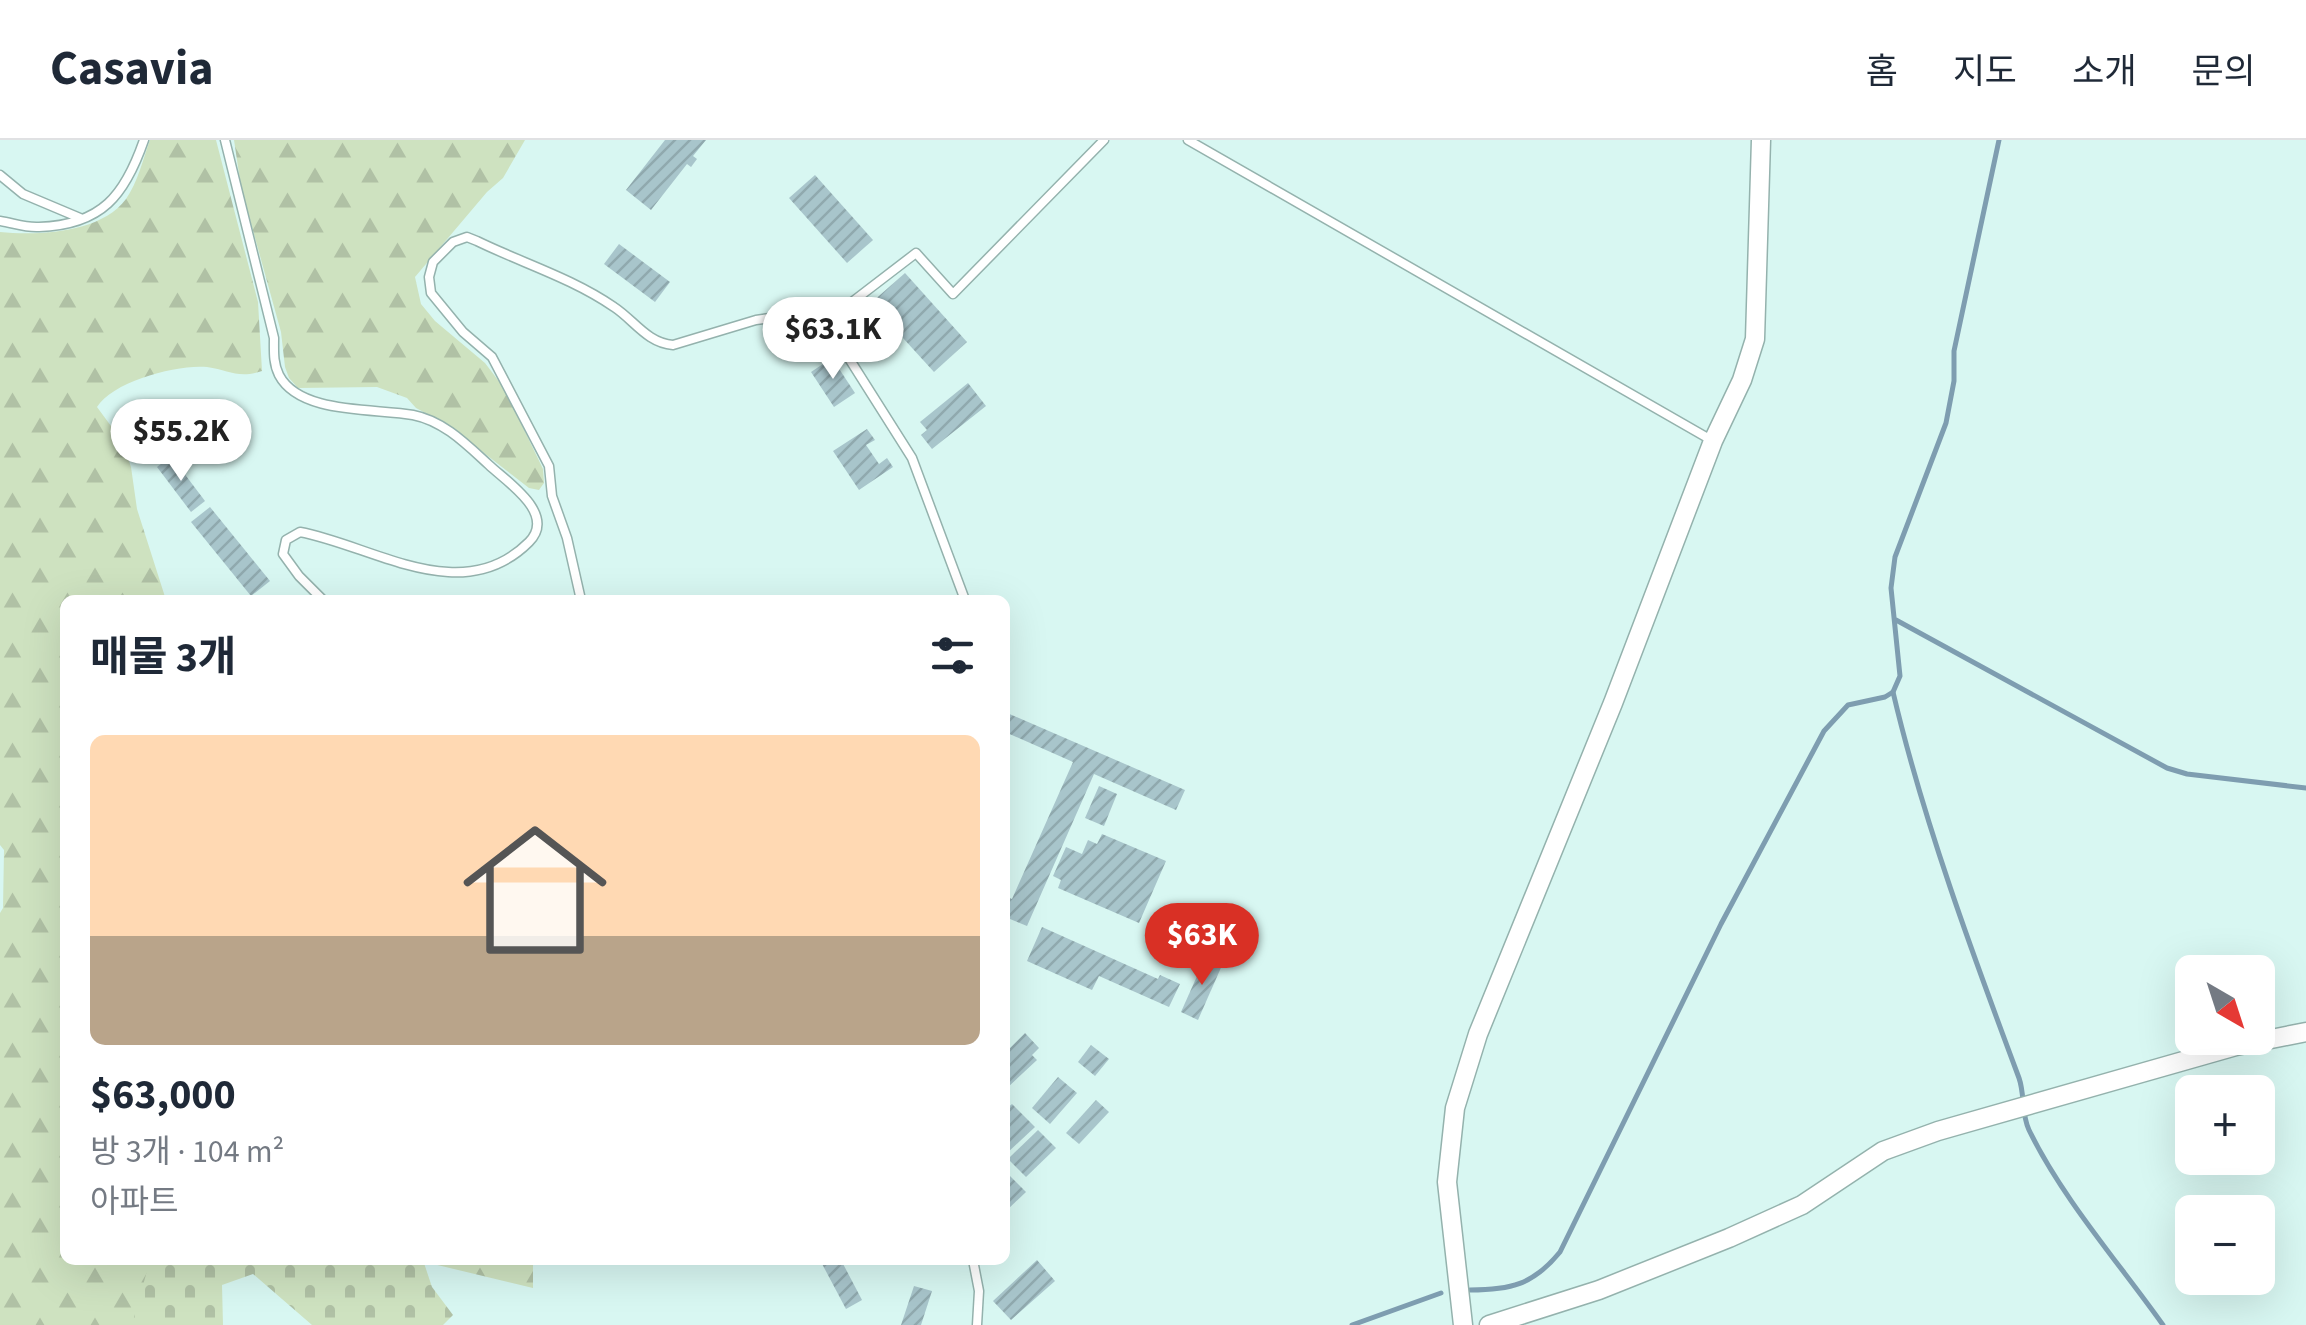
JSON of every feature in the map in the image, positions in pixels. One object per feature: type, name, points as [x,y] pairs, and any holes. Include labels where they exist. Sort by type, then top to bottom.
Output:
[{"type":"street","points":[[1463,1325],[1448,1182],[1455,1108],[1478,1034],[1613,703],[1713,442],[1742,380],[1755,339],[1761,140]]},
{"type":"street","points":[[1489,1325],[1600,1290],[1729,1238],[1802,1205],[1883,1151],[1938,1131],[2236,1046],[2306,1032]]},
{"type":"lane","points":[[0,222],[35,228],[66,224],[102,208],[119,195],[132,174],[144,140]]},
{"type":"lane","points":[[225,140],[274,338],[274,363],[280,378],[292,390],[334,406],[415,416],[453,433],[533,506],[538,526],[534,537],[519,552],[490,567],[454,573],[414,569],[300,532],[286,540],[283,554],[320,595]]},
{"type":"lane","points":[[580,595],[567,538],[552,496],[548,466],[492,356],[463,332],[431,293],[429,277],[433,262],[442,251],[466,237],[538,267],[614,307],[659,344],[673,345],[774,318],[791,316],[826,322],[916,253],[953,294],[1104,140]]},
{"type":"lane","points":[[1188,140],[1713,442]]},
{"type":"lane","points":[[0,174],[22,194],[80,218]]},
{"type":"lane","points":[[826,322],[912,458],[963,595]]},
{"type":"lane","points":[[975,1265],[978,1325]]},
{"type":"green space","points":[[150,140],[216,140],[258,302],[262,371],[240,374],[195,367],[164,371],[117,389],[97,407],[122,441],[131,467],[137,509],[164,595],[60,595],[60,1265],[201,1265],[183,1325],[0,1325],[0,913],[4,850],[0,845],[0,232],[68,230],[101,219],[126,199]]},
{"type":"green space","points":[[234,140],[525,140],[503,178],[415,277],[421,304],[435,321],[485,363],[504,388],[543,469],[544,483],[539,490],[529,488],[407,398],[377,387],[298,388],[289,378],[281,332],[241,187]]},
{"type":"green space","points":[[149,1265],[425,1265],[432,1287],[453,1315],[443,1325],[312,1325],[253,1274],[222,1285],[223,1325],[132,1325]]},
{"type":"green space","points":[[304,1265],[425,1265],[380,1285]]},
{"type":"green space","points":[[437,1265],[533,1265],[533,1288]]},
{"type":"building","points":[[665,140],[706,140],[693,156],[697,159],[691,167],[687,164],[651,210],[626,190]]},
{"type":"building","points":[[815,175],[873,240],[847,263],[789,198]]},
{"type":"building","points":[[619,244],[670,282],[655,302],[604,264]]},
{"type":"building","points":[[905,273],[967,342],[934,372],[871,303]]},
{"type":"building","points":[[832,358],[855,393],[834,407],[811,372]]},
{"type":"building","points":[[968,383],[986,406],[932,449],[921,435],[927,430],[920,422]]},
{"type":"building","points":[[867,429],[875,440],[866,445],[879,464],[887,458],[893,467],[859,490],[833,451]]},
{"type":"building","points":[[171,456],[205,501],[191,512],[157,467]]},
{"type":"building","points":[[210,507],[270,581],[250,595],[191,522]]},
{"type":"building","points":[[1010,714],[1185,790],[1176,810],[1094,774],[1027,926],[1010,919],[1010,898],[1073,762],[1010,734]]},
{"type":"building","points":[[1099,786],[1117,794],[1104,826],[1085,818]]},
{"type":"building","points":[[1102,834],[1166,861],[1139,923],[1058,888],[1061,880],[1053,876],[1066,847],[1082,854],[1088,840],[1097,844]]},
{"type":"building","points":[[1042,927],[1158,979],[1160,975],[1180,984],[1169,1007],[1099,976],[1092,990],[1027,961]]},
{"type":"building","points":[[1206,956],[1223,963],[1198,1020],[1181,1012]]},
{"type":"building","points":[[1025,1033],[1039,1048],[1032,1055],[1037,1060],[1010,1085],[1010,1048]]},
{"type":"building","points":[[1091,1045],[1109,1059],[1095,1076],[1078,1062]]},
{"type":"building","points":[[1058,1077],[1077,1093],[1050,1124],[1032,1108]]},
{"type":"building","points":[[1096,1100],[1109,1112],[1079,1144],[1066,1133]]},
{"type":"building","points":[[1010,1106],[1035,1127],[1010,1150]]},
{"type":"building","points":[[1038,1130],[1056,1148],[1026,1177],[1010,1157]]},
{"type":"building","points":[[1010,1176],[1026,1192],[1010,1207]]},
{"type":"building","points":[[1037,1260],[1055,1281],[1011,1320],[993,1301]]},
{"type":"building","points":[[823,1265],[844,1265],[862,1300],[846,1309]]},
{"type":"building","points":[[914,1286],[932,1291],[921,1325],[901,1325]]},
{"type":"waterway","points":[[1470,1290],[1497,1289],[1530,1279],[1560,1252],[1721,924],[1824,731],[1848,705],[1893,692],[1900,676],[1891,588],[1895,557],[1946,423],[1954,381],[1954,351],[1999,140]]},
{"type":"waterway","points":[[1896,620],[2167,768],[2187,774],[2306,788]]},
{"type":"waterway","points":[[1893,692],[1934,838],[2019,1078],[2029,1130],[2074,1205],[2163,1325]]},
{"type":"waterway","points":[[1352,1325],[1441,1293]]}]
